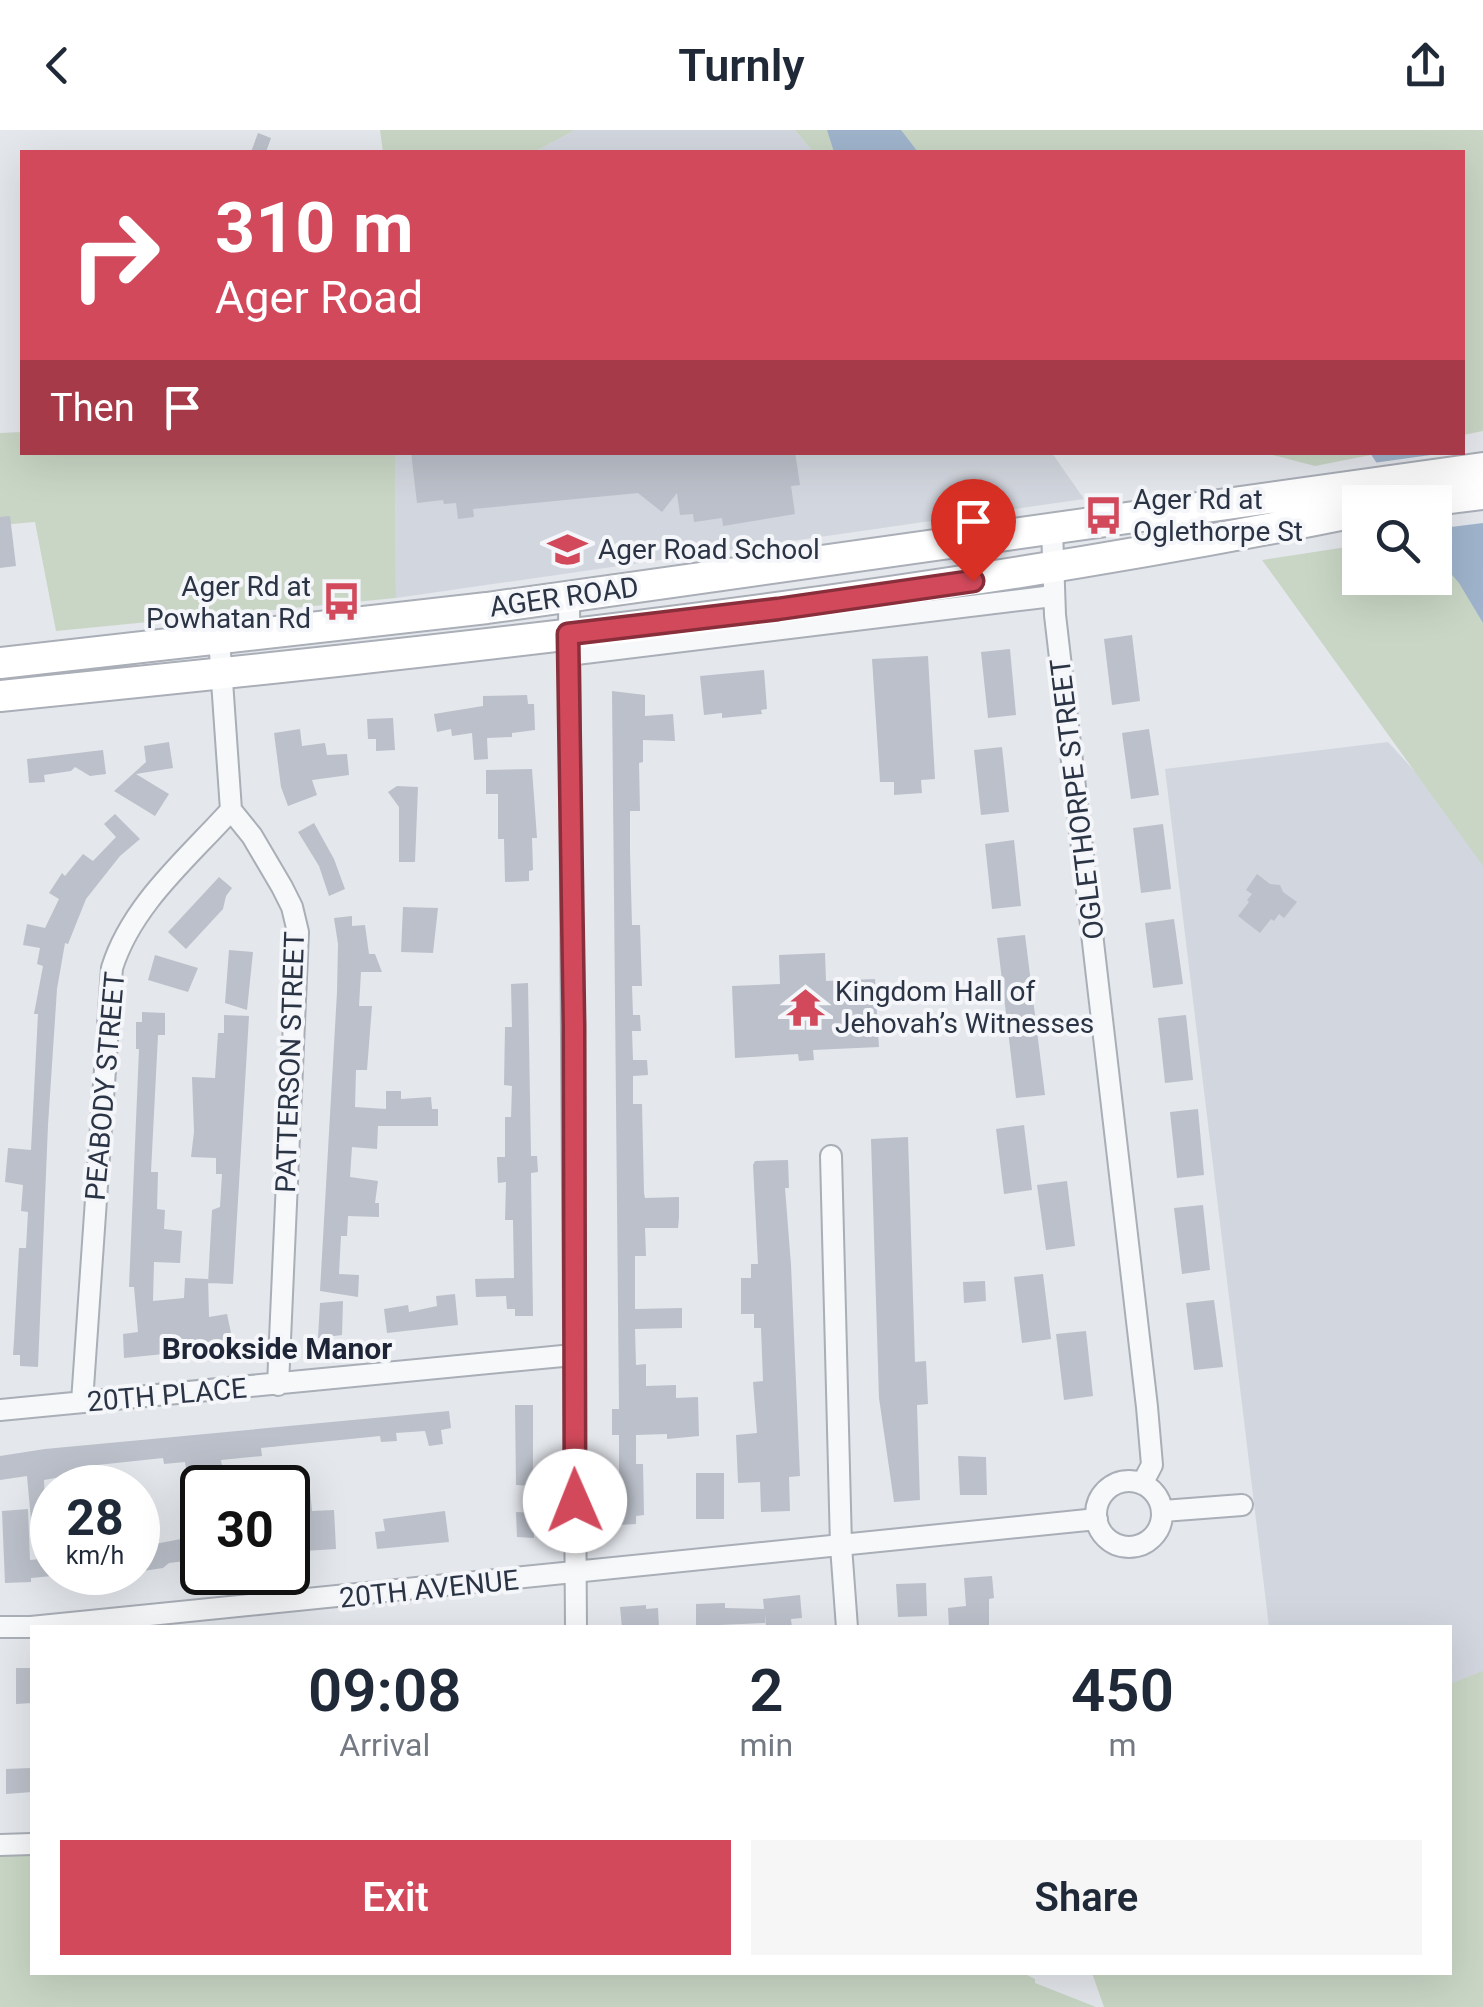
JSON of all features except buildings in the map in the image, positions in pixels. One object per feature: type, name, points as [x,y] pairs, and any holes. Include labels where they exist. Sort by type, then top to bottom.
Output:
[{"type":"main road","name":"AGER ROAD","points":[[1416,485],[1483,468]]},
{"type":"main road","points":[[1452,498],[1483,494]]},
{"type":"main road","name":"AGER ROAD","points":[[0,663],[569,597],[1052,529],[1342,501]]},
{"type":"main road","name":"AGER ROAD","points":[[0,696],[568,645],[778,609],[1052,582],[1342,504]]},
{"type":"street","name":"OGLETHORPE STREET","points":[[1052,529],[1052,582],[1147,1407],[1152,1465],[1142,1484]]},
{"type":"street","points":[[569,597],[576,1625]]},
{"type":"street","points":[[218,638],[231,810]]},
{"type":"street","name":"PATTERSON STREET","points":[[231,810],[282,886],[298,932],[278,1385]]},
{"type":"street","name":"PEABODY STREET","points":[[82,1402],[112,968],[126,934],[148,902],[231,810]]},
{"type":"street","points":[[831,1156],[841,1546],[847,1625]]},
{"type":"street","name":"20TH PLACE","points":[[0,1410],[573,1355]]},
{"type":"street","points":[[1122,1482],[1142,1484],[1156,1495],[1162,1512],[1152,1539],[1133,1547],[1123,1547],[1106,1538],[1096,1519],[1100,1500],[1122,1482]]},
{"type":"street","points":[[1162,1512],[1242,1504]]},
{"type":"street","name":"20TH AVENUE","points":[[52,1625],[1096,1519]]},
{"type":"street","name":"20TH AVENUE","points":[[0,1627],[30,1627]]},
{"type":"street","points":[[0,1845],[30,1844]]},
{"type":"shaded area","points":[[575,130],[795,130],[811,150],[538,150]]},
{"type":"shaded area","name":"Ager Road School","points":[[395,455],[1053,455],[1084,499],[396,598]]},
{"type":"shaded area","points":[[1388,742],[1483,846],[1483,1992],[1452,1973],[1452,1625],[1269,1625],[1165,769]]},
{"type":"green space","points":[[380,130],[575,130],[538,150],[383,150]]},
{"type":"green space","points":[[795,130],[1483,130],[1483,431],[1465,435],[1465,150],[811,150]]},
{"type":"green space","points":[[20,432],[20,455],[395,455],[396,598],[56,631],[35,522],[0,525],[0,433]]},
{"type":"green space","points":[[1273,455],[1371,455],[1315,466]]},
{"type":"green space","points":[[1342,548],[1342,595],[1452,595],[1452,559],[1483,554],[1483,866],[1262,560]]},
{"type":"green space","points":[[1483,1671],[1483,2007],[1104,2007],[1093,1975],[1452,1975],[1452,1683]]},
{"type":"green space","points":[[30,1853],[30,1975],[1027,1975],[1035,1983],[1096,2007],[0,2007],[0,1854]]},
{"type":"water","points":[[827,130],[901,130],[916,150],[833,150]]},
{"type":"water","points":[[1371,455],[1447,455],[1483,513],[1483,623],[1452,575],[1452,485],[1392,485]]},
{"type":"pier","points":[[1454,455],[1483,504],[1483,523],[1452,527],[1452,485],[1387,485],[1373,463]]},
{"type":"place","name":"Ager Rd at Oglethorpe St","points":[[1103,515]]},
{"type":"place","name":"Ager Road School","points":[[568,549]]},
{"type":"place","name":"Ager Rd at Powhatan Rd","points":[[341,602]]},
{"type":"place","name":"Kingdom Hall of Jehovah’s Witnesses","points":[[805,1007]]},
{"type":"district","name":"Brookside Manor","points":[[277,1348]]},
{"type":"route","points":[[575,1501],[568,634],[973,581]]}]
